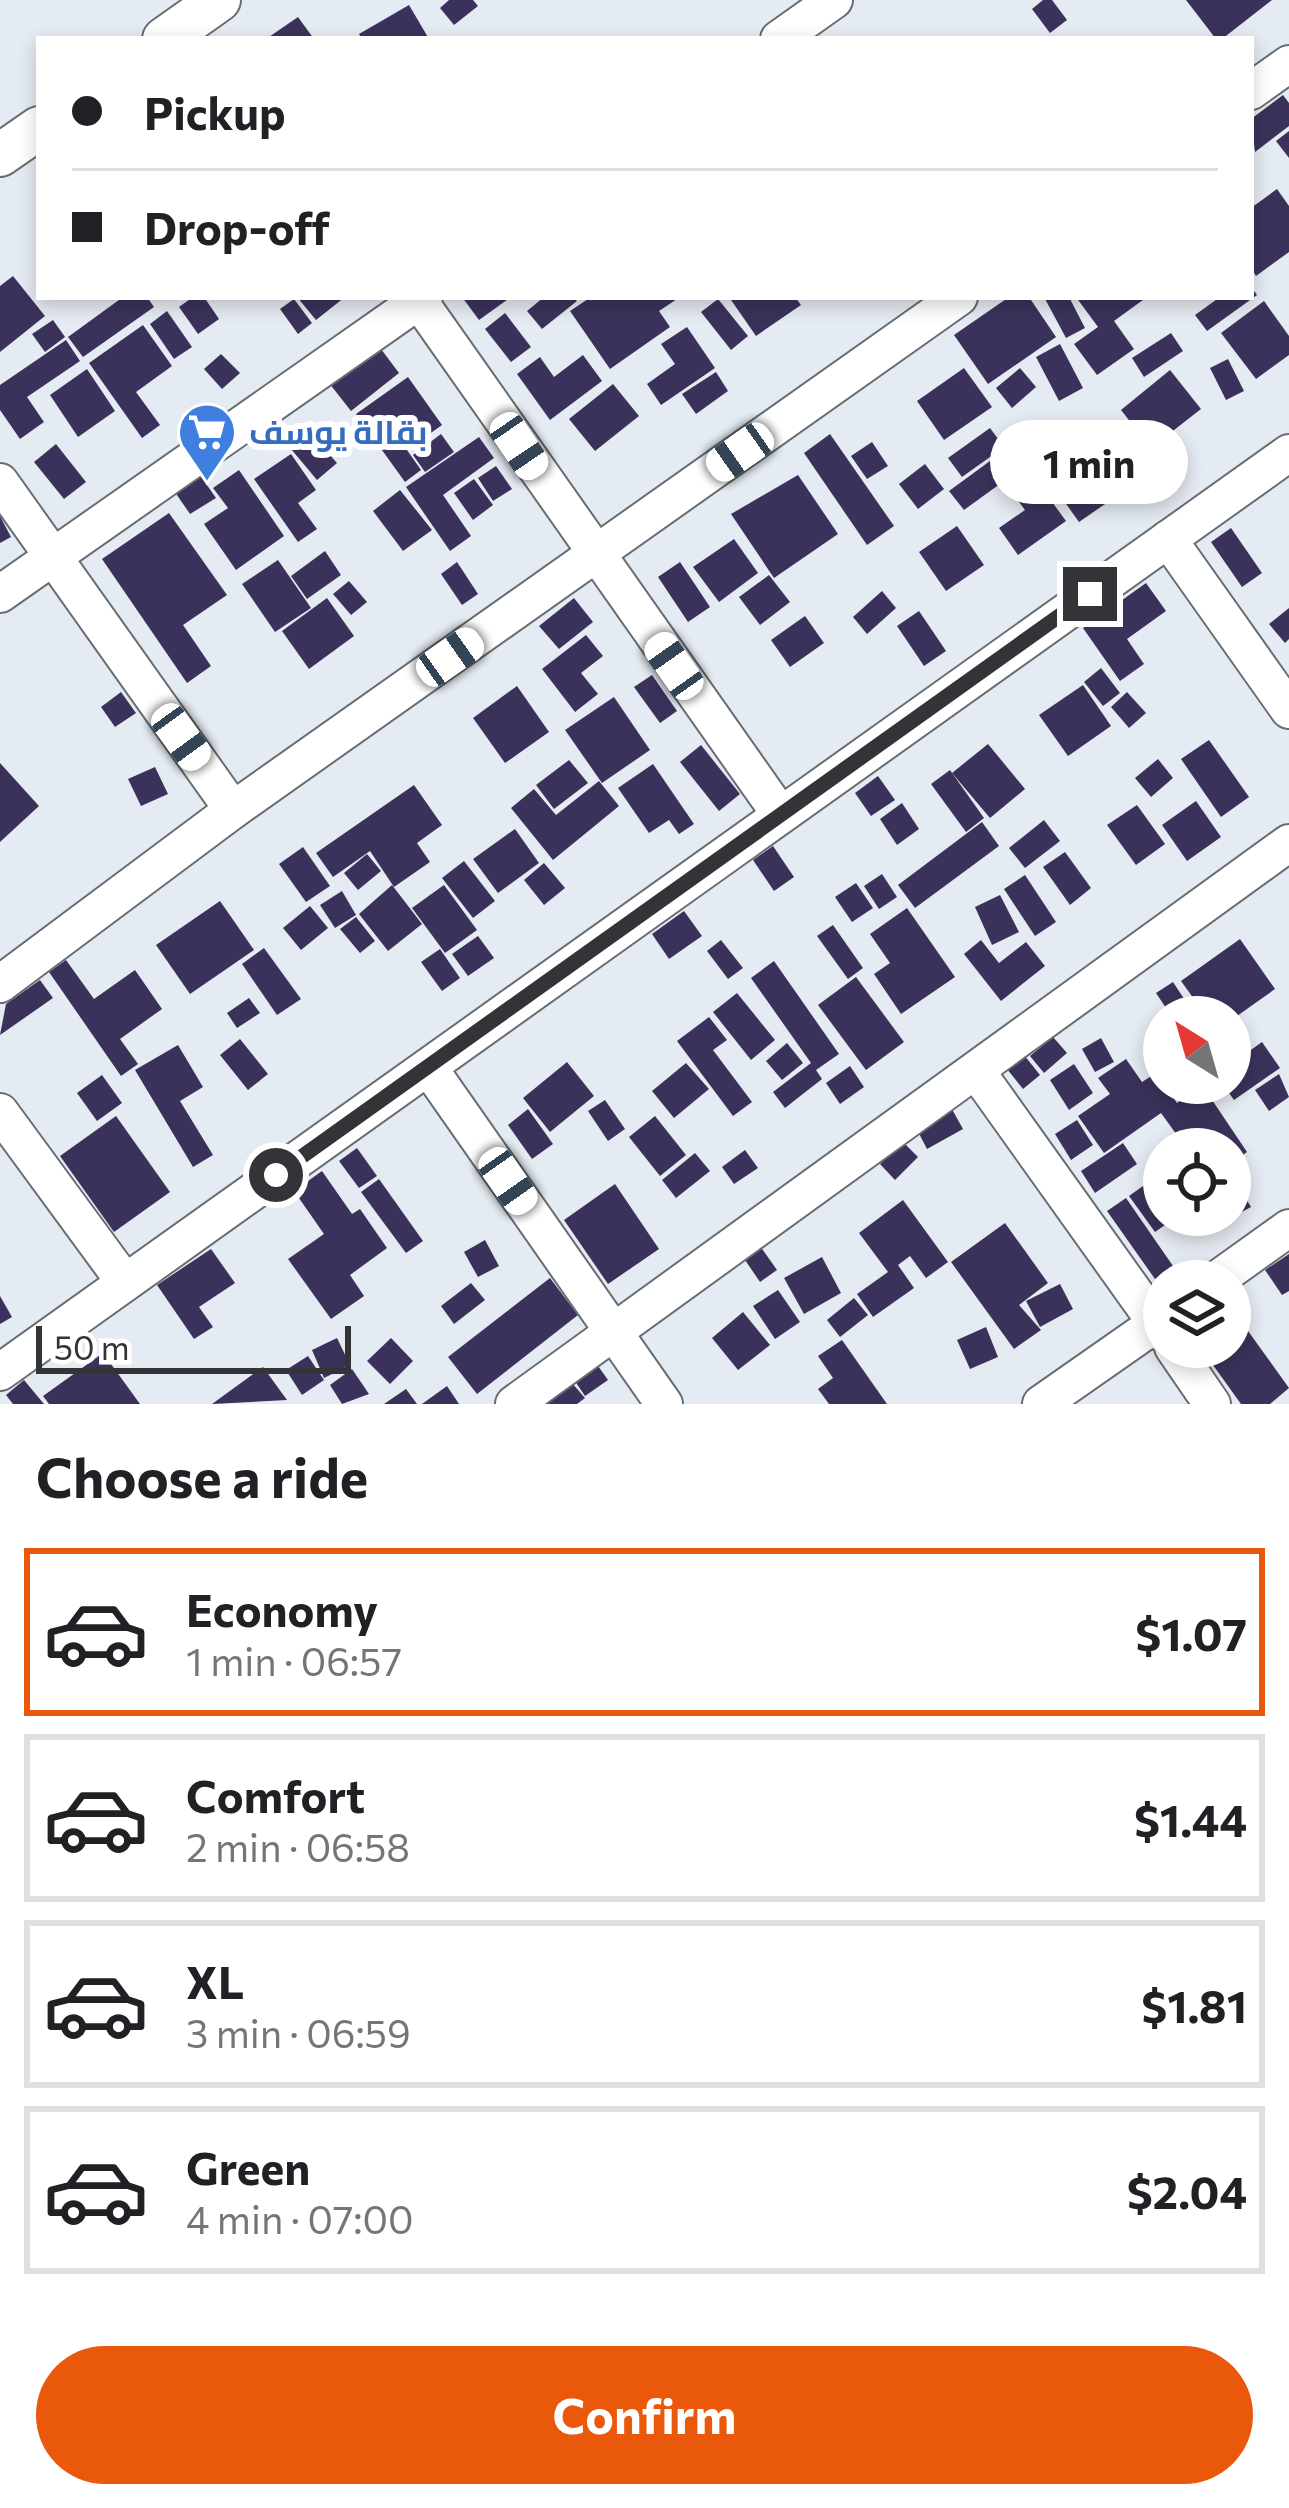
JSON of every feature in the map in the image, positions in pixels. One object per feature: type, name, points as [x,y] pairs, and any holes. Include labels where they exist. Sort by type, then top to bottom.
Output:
[{"type":"street","points":[[168,36],[219,0]]},
{"type":"street","points":[[790,20],[834,0]]},
{"type":"street","points":[[1254,89],[1289,64]]},
{"type":"street","points":[[0,155],[36,130]]},
{"type":"street","points":[[0,594],[421,300]]},
{"type":"street","points":[[423,300],[594,555],[780,814]]},
{"type":"street","points":[[0,984],[233,810],[955,300]]},
{"type":"street","points":[[0,1372],[1289,453]]},
{"type":"street","points":[[0,482],[233,810]]},
{"type":"street","points":[[1168,539],[1289,710]]},
{"type":"street","points":[[514,1404],[1289,843]]},
{"type":"street","points":[[429,1068],[664,1404]]},
{"type":"street","points":[[976,1072],[1143,1302]]},
{"type":"street","points":[[0,1112],[124,1281]]},
{"type":"street","points":[[1244,1260],[1289,1228]]},
{"type":"street","points":[[1040,1404],[1143,1343]]},
{"type":"street","points":[[1188,1368],[1212,1404]]},
{"type":"building","points":[[449,0],[473,0],[478,6],[454,25],[440,8]]},
{"type":"building","points":[[1043,0],[1052,0],[1067,20],[1050,33],[1032,9]]},
{"type":"building","points":[[1186,0],[1272,0],[1226,36],[1214,36]]},
{"type":"building","points":[[409,5],[427,36],[360,36]]},
{"type":"building","points":[[298,17],[312,36],[270,36]]},
{"type":"building","points":[[1283,95],[1289,103],[1289,126],[1255,152],[1254,117]]},
{"type":"building","points":[[1289,131],[1289,158],[1276,141]]},
{"type":"building","points":[[1277,189],[1289,206],[1289,252],[1256,276],[1254,273],[1254,206]]},
{"type":"building","points":[[13,276],[45,316],[0,352],[0,286]]},
{"type":"building","points":[[119,300],[149,300],[154,307],[83,357],[68,337]]},
{"type":"building","points":[[189,300],[206,300],[219,319],[198,334],[179,307]]},
{"type":"building","points":[[295,300],[312,323],[298,334],[280,309]]},
{"type":"building","points":[[299,300],[341,300],[316,320]]},
{"type":"building","points":[[464,300],[507,300],[479,320]]},
{"type":"building","points":[[540,300],[577,301],[542,329],[527,311]]},
{"type":"building","points":[[586,300],[676,300],[659,311],[670,327],[610,369],[570,311]]},
{"type":"building","points":[[719,300],[748,336],[731,350],[701,312]]},
{"type":"building","points":[[731,300],[797,300],[801,305],[756,336]]},
{"type":"building","points":[[1005,300],[1031,300],[1056,337],[988,384],[954,335]]},
{"type":"building","points":[[1046,300],[1071,300],[1085,328],[1066,338]]},
{"type":"building","points":[[1078,300],[1143,300],[1114,321],[1134,349],[1097,375],[1074,344],[1098,327]]},
{"type":"building","points":[[1216,300],[1250,300],[1207,331],[1195,315]]},
{"type":"building","points":[[1264,301],[1289,336],[1289,355],[1256,379],[1221,333]]},
{"type":"building","points":[[167,311],[192,347],[174,359],[150,324]]},
{"type":"building","points":[[505,313],[531,347],[511,362],[485,329]]},
{"type":"building","points":[[53,320],[65,337],[45,352],[32,334]]},
{"type":"building","points":[[143,325],[172,366],[136,392],[160,425],[142,438],[89,363]]},
{"type":"building","points":[[687,327],[715,368],[661,405],[647,384],[675,364],[661,344]]},
{"type":"building","points":[[1171,333],[1183,351],[1144,377],[1132,358]]},
{"type":"building","points":[[66,340],[80,361],[27,397],[44,422],[20,439],[0,410],[0,385]]},
{"type":"building","points":[[1060,344],[1083,388],[1059,401],[1036,357]]},
{"type":"building","points":[[378,345],[399,373],[351,411],[329,383]]},
{"type":"building","points":[[221,354],[240,373],[222,389],[204,369]]},
{"type":"building","points":[[583,355],[602,381],[550,420],[517,374],[540,357],[554,377]]},
{"type":"building","points":[[1228,359],[1244,391],[1226,400],[1210,368]]},
{"type":"building","points":[[964,368],[992,407],[944,440],[917,401]]},
{"type":"building","points":[[1020,368],[1036,387],[1012,408],[996,388]]},
{"type":"building","points":[[87,369],[115,411],[78,437],[50,395]]},
{"type":"building","points":[[1170,370],[1201,409],[1151,448],[1121,410]]},
{"type":"building","points":[[716,372],[728,391],[696,414],[682,394]]},
{"type":"building","points":[[408,377],[442,425],[407,450],[421,470],[405,482],[356,414]]},
{"type":"building","points":[[613,384],[639,416],[595,451],[569,419]]},
{"type":"building","points":[[305,427],[337,463],[317,480],[286,443]]},
{"type":"building","points":[[1074,427],[1121,493],[1079,522],[1032,456]]},
{"type":"building","points":[[990,428],[1004,447],[962,477],[948,458]]},
{"type":"building","points":[[441,434],[454,452],[425,472],[413,455]]},
{"type":"building","points":[[830,434],[894,526],[867,545],[804,453]]},
{"type":"building","points":[[479,437],[494,458],[443,495],[471,536],[450,551],[406,487]]},
{"type":"building","points":[[872,442],[888,466],[867,479],[851,456]]},
{"type":"building","points":[[56,444],[86,482],[64,499],[34,462]]},
{"type":"building","points":[[291,454],[316,490],[298,503],[317,529],[298,542],[254,479]]},
{"type":"building","points":[[990,461],[1004,481],[964,510],[949,491]]},
{"type":"building","points":[[925,464],[944,489],[918,509],[899,484]]},
{"type":"building","points":[[193,465],[216,498],[190,514],[168,482]]},
{"type":"building","points":[[496,466],[512,489],[493,501],[478,478]]},
{"type":"building","points":[[1028,469],[1066,521],[1018,555],[999,528],[1025,510],[1006,484]]},
{"type":"building","points":[[239,470],[284,536],[236,570],[204,524],[228,508],[213,488]]},
{"type":"building","points":[[798,475],[838,534],[774,578],[731,514]]},
{"type":"building","points":[[474,479],[493,505],[473,520],[454,493]]},
{"type":"building","points":[[400,490],[432,530],[403,551],[373,511]]},
{"type":"building","points":[[169,513],[227,595],[183,625],[211,666],[187,683],[102,559]]},
{"type":"building","points":[[0,516],[11,537],[0,543]]},
{"type":"building","points":[[957,526],[984,565],[946,591],[919,552]]},
{"type":"building","points":[[1231,528],[1262,573],[1242,587],[1211,542]]},
{"type":"building","points":[[734,539],[758,573],[719,602],[693,567]]},
{"type":"building","points":[[325,551],[341,575],[307,599],[291,576]]},
{"type":"building","points":[[278,560],[311,608],[275,632],[242,584]]},
{"type":"building","points":[[457,562],[478,594],[462,605],[441,574]]},
{"type":"building","points":[[680,562],[710,607],[688,622],[658,577]]},
{"type":"building","points":[[769,575],[790,602],[760,625],[739,597]]},
{"type":"building","points":[[349,581],[367,602],[351,615],[333,594]]},
{"type":"building","points":[[1146,583],[1166,611],[1127,639],[1144,664],[1120,681],[1083,628]]},
{"type":"building","points":[[882,591],[896,608],[867,634],[853,617]]},
{"type":"building","points":[[327,598],[354,636],[309,669],[282,631]]},
{"type":"building","points":[[574,598],[593,622],[559,649],[539,626]]},
{"type":"building","points":[[1289,608],[1289,639],[1285,643],[1269,624]]},
{"type":"building","points":[[919,611],[946,651],[924,666],[897,626]]},
{"type":"building","points":[[805,616],[824,643],[790,667],[771,640]]},
{"type":"building","points":[[586,635],[603,656],[581,673],[598,694],[575,712],[542,669]]},
{"type":"building","points":[[1101,668],[1120,693],[1103,706],[1084,682]]},
{"type":"building","points":[[652,675],[677,711],[660,723],[634,687]]},
{"type":"building","points":[[1083,685],[1111,726],[1068,756],[1039,715]]},
{"type":"building","points":[[517,686],[549,732],[505,763],[473,718]]},
{"type":"building","points":[[121,692],[136,713],[115,727],[101,707]]},
{"type":"building","points":[[1127,692],[1146,713],[1129,728],[1111,707]]},
{"type":"building","points":[[614,697],[650,750],[602,783],[565,730]]},
{"type":"building","points":[[1209,740],[1249,797],[1221,817],[1181,759]]},
{"type":"building","points":[[988,744],[1025,789],[990,818],[952,773]]},
{"type":"building","points":[[701,745],[740,794],[719,811],[680,762]]},
{"type":"building","points":[[1158,759],[1173,778],[1151,797],[1135,778]]},
{"type":"building","points":[[569,760],[588,783],[554,809],[536,785]]},
{"type":"building","points":[[0,763],[39,806],[0,842]]},
{"type":"building","points":[[653,764],[694,824],[679,834],[669,820],[649,833],[618,788]]},
{"type":"building","points":[[155,767],[168,794],[141,806],[128,779]]},
{"type":"building","points":[[950,770],[984,818],[966,832],[931,784]]},
{"type":"building","points":[[878,776],[895,800],[871,816],[855,793]]},
{"type":"building","points":[[599,781],[619,806],[553,860],[511,808],[534,789],[556,815]]},
{"type":"building","points":[[414,785],[442,825],[417,843],[430,862],[394,887],[370,851],[333,877],[316,853]]},
{"type":"building","points":[[1196,801],[1221,837],[1187,861],[1162,825]]},
{"type":"building","points":[[902,803],[919,829],[897,845],[880,819]]},
{"type":"building","points":[[1137,805],[1165,844],[1136,865],[1107,825]]},
{"type":"building","points":[[1044,820],[1060,841],[1025,868],[1009,848]]},
{"type":"building","points":[[982,822],[999,846],[915,908],[898,885]]},
{"type":"building","points":[[515,829],[539,863],[498,893],[473,859]]},
{"type":"building","points":[[773,846],[794,877],[774,891],[753,860]]},
{"type":"building","points":[[303,847],[330,886],[306,902],[279,864]]},
{"type":"building","points":[[1065,852],[1091,888],[1070,905],[1043,867]]},
{"type":"building","points":[[367,854],[381,871],[358,890],[344,873]]},
{"type":"building","points":[[464,861],[495,901],[473,918],[442,878]]},
{"type":"building","points":[[544,863],[565,888],[544,905],[524,880]]},
{"type":"building","points":[[882,874],[897,897],[879,909],[864,886]]},
{"type":"building","points":[[1025,875],[1056,922],[1035,936],[1004,889]]},
{"type":"building","points":[[856,883],[873,908],[852,922],[835,897]]},
{"type":"building","points":[[392,885],[422,924],[388,951],[359,914]]},
{"type":"building","points":[[444,885],[477,930],[445,953],[412,908]]},
{"type":"building","points":[[342,891],[356,915],[335,928],[320,905]]},
{"type":"building","points":[[1000,895],[1019,932],[992,945],[975,907]]},
{"type":"building","points":[[220,901],[254,950],[190,994],[156,945]]},
{"type":"building","points":[[310,906],[328,928],[301,950],[283,928]]},
{"type":"building","points":[[907,908],[955,977],[901,1014],[874,974],[890,963],[870,934]]},
{"type":"building","points":[[684,911],[702,936],[669,959],[652,934]]},
{"type":"building","points":[[356,917],[375,941],[360,953],[340,929]]},
{"type":"building","points":[[833,925],[863,968],[848,979],[817,936]]},
{"type":"building","points":[[478,936],[494,958],[468,976],[452,954]]},
{"type":"building","points":[[1240,939],[1275,989],[1251,1006],[1251,996],[1192,996],[1181,981]]},
{"type":"building","points":[[721,940],[743,968],[728,979],[707,951]]},
{"type":"building","points":[[981,940],[999,963],[1026,942],[1045,966],[1001,1001],[964,954]]},
{"type":"building","points":[[264,948],[301,999],[277,1015],[242,964]]},
{"type":"building","points":[[440,949],[460,978],[442,991],[421,962]]},
{"type":"building","points":[[66,960],[94,999],[135,970],[162,1009],[120,1039],[138,1064],[121,1076],[49,972]]},
{"type":"building","points":[[774,961],[839,1054],[816,1070],[822,1079],[785,1108],[773,1092],[811,1063],[751,978]]},
{"type":"building","points":[[856,977],[904,1042],[866,1070],[818,1005]]},
{"type":"building","points":[[40,980],[53,998],[0,1035],[6,1004]]},
{"type":"building","points":[[1173,982],[1182,996],[1158,996]]},
{"type":"building","points":[[737,993],[775,1040],[751,1060],[713,1012]]},
{"type":"building","points":[[249,998],[260,1013],[237,1028],[227,1013]]},
{"type":"building","points":[[709,1017],[727,1040],[713,1050],[752,1102],[733,1116],[677,1041]]},
{"type":"building","points":[[1053,1037],[1067,1053],[1044,1073],[1030,1056]]},
{"type":"building","points":[[1101,1038],[1114,1062],[1095,1072],[1082,1049]]},
{"type":"building","points":[[240,1039],[268,1074],[248,1090],[220,1055]]},
{"type":"building","points":[[1262,1042],[1280,1068],[1251,1088],[1251,1050]]},
{"type":"building","points":[[787,1043],[803,1063],[782,1080],[766,1061]]},
{"type":"building","points":[[178,1045],[203,1087],[180,1101],[213,1155],[193,1167],[135,1070]]},
{"type":"building","points":[[1024,1055],[1040,1075],[1023,1089],[1007,1069]]},
{"type":"building","points":[[1126,1059],[1143,1081],[1143,1104],[1215,1104],[1231,1128],[1172,1128],[1161,1113],[1104,1153],[1078,1116],[1110,1094],[1098,1078]]},
{"type":"building","points":[[567,1062],[594,1096],[550,1132],[523,1098]]},
{"type":"building","points":[[686,1063],[709,1089],[674,1118],[652,1091]]},
{"type":"building","points":[[1074,1064],[1093,1093],[1069,1110],[1050,1080]]},
{"type":"building","points":[[850,1066],[864,1087],[840,1104],[826,1083]]},
{"type":"building","points":[[1279,1074],[1289,1097],[1269,1111],[1255,1090]]},
{"type":"building","points":[[102,1075],[122,1103],[97,1121],[77,1093]]},
{"type":"building","points":[[605,1100],[625,1129],[608,1141],[588,1111]]},
{"type":"building","points":[[948,1102],[963,1129],[927,1149],[913,1122]]},
{"type":"building","points":[[528,1109],[553,1144],[532,1159],[508,1125]]},
{"type":"building","points":[[116,1116],[170,1192],[114,1232],[60,1156]]},
{"type":"building","points":[[655,1116],[686,1155],[660,1176],[629,1137]]},
{"type":"building","points":[[1077,1120],[1093,1145],[1071,1160],[1055,1134]]},
{"type":"building","points":[[903,1142],[918,1157],[895,1180],[880,1164]]},
{"type":"building","points":[[1123,1143],[1137,1164],[1095,1193],[1081,1171]]},
{"type":"building","points":[[357,1148],[377,1176],[359,1188],[339,1161]]},
{"type":"building","points":[[745,1150],[758,1168],[734,1184],[722,1167]]},
{"type":"building","points":[[695,1153],[710,1171],[676,1198],[662,1180]]},
{"type":"building","points":[[322,1171],[352,1214],[360,1209],[387,1248],[350,1275],[364,1296],[331,1319],[288,1259],[324,1234],[294,1191]]},
{"type":"building","points":[[379,1179],[423,1241],[406,1253],[361,1192]]},
{"type":"building","points":[[615,1184],[659,1249],[608,1284],[564,1220]]},
{"type":"building","points":[[1143,1186],[1143,1215],[1129,1196]]},
{"type":"building","points":[[1126,1198],[1143,1223],[1143,1236],[1152,1236],[1169,1260],[1143,1262],[1107,1211]]},
{"type":"building","points":[[903,1200],[948,1262],[926,1278],[910,1256],[898,1265],[914,1288],[873,1317],[857,1294],[888,1272],[859,1233]]},
{"type":"building","points":[[1005,1223],[1048,1283],[1019,1305],[1041,1330],[1014,1349],[951,1262]]},
{"type":"building","points":[[485,1240],[499,1266],[478,1277],[464,1252]]},
{"type":"building","points":[[760,1246],[777,1270],[760,1282],[743,1257]]},
{"type":"building","points":[[211,1249],[235,1283],[199,1307],[213,1327],[194,1339],[157,1285]]},
{"type":"building","points":[[1289,1254],[1289,1291],[1282,1295],[1265,1270]]},
{"type":"building","points":[[822,1257],[841,1293],[804,1314],[784,1278]]},
{"type":"building","points":[[550,1278],[578,1315],[477,1394],[448,1357]]},
{"type":"building","points":[[471,1283],[485,1300],[454,1324],[441,1306]]},
{"type":"building","points":[[1060,1284],[1073,1309],[1040,1327],[1026,1301]]},
{"type":"building","points":[[778,1290],[800,1322],[775,1339],[753,1306]]},
{"type":"building","points":[[0,1296],[12,1317],[0,1324]]},
{"type":"building","points":[[854,1298],[868,1315],[840,1337],[827,1320]]},
{"type":"building","points":[[743,1312],[770,1345],[738,1370],[712,1338]]},
{"type":"building","points":[[986,1327],[998,1357],[970,1369],[957,1340]]},
{"type":"building","points":[[1251,1335],[1289,1388],[1270,1404],[1241,1404],[1215,1368],[1251,1368]]},
{"type":"building","points":[[337,1338],[350,1365],[324,1378],[312,1350]]},
{"type":"building","points":[[391,1338],[413,1361],[390,1384],[367,1361]]},
{"type":"building","points":[[842,1340],[887,1404],[829,1404],[818,1389],[833,1378],[818,1356]]},
{"type":"building","points":[[584,1346],[608,1380],[585,1396],[562,1362]]},
{"type":"building","points":[[103,1353],[140,1404],[49,1404],[43,1396]]},
{"type":"building","points":[[308,1356],[324,1380],[302,1395],[286,1370]]},
{"type":"building","points":[[263,1367],[287,1400],[212,1404]]},
{"type":"building","points":[[352,1369],[369,1394],[342,1404],[330,1385]]},
{"type":"building","points":[[565,1375],[585,1398],[577,1404],[531,1404]]},
{"type":"building","points":[[24,1380],[44,1404],[13,1404],[6,1395]]},
{"type":"building","points":[[447,1386],[459,1404],[422,1404]]},
{"type":"building","points":[[406,1389],[417,1404],[384,1404]]},
{"type":"place","name":"بقالة يوسف","points":[[207,483]]},
{"type":"route","points":[[276,1175],[1090,594]]}]
